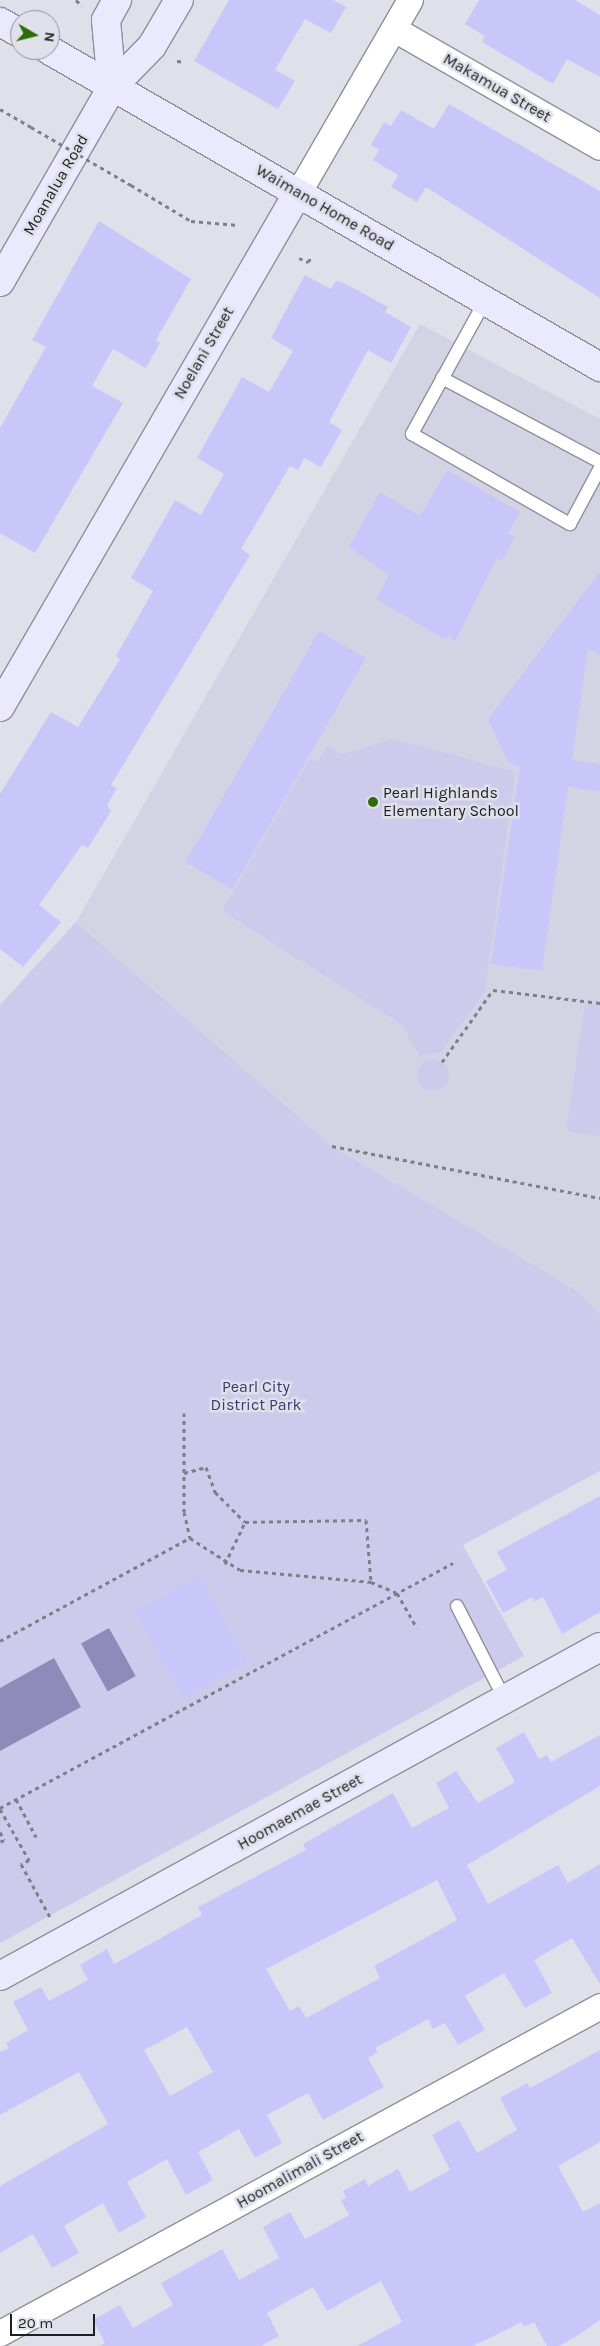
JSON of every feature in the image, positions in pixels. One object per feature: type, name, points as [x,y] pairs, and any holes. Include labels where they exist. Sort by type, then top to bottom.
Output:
[{"type":"street","points":[[112,87],[106,20],[118,0]]},
{"type":"street","name":"Moanalua Road","points":[[0,282],[112,87],[152,46],[179,0]]},
{"type":"street","name":"Noelani Street","points":[[0,707],[410,0]]},
{"type":"street","name":"Makamua Street","points":[[394,29],[600,147]]},
{"type":"street","name":"Waimano Home Road","points":[[60,56],[600,367]]},
{"type":"street","name":"Hoomaemae Street","points":[[0,1976],[600,1647]]},
{"type":"street","name":"Hoomalimali Street","points":[[0,2333],[600,2006]]},
{"type":"lane","points":[[485,301],[412,434],[570,524],[600,468]]},
{"type":"lane","points":[[442,378],[600,462]]},
{"type":"lane","points":[[457,1606],[505,1700]]},
{"type":"path","points":[[76,0],[82,6]]},
{"type":"path","points":[[177,61],[185,62]]},
{"type":"path","points":[[0,109],[191,221],[238,225]]},
{"type":"path","points":[[299,258],[308,262],[312,256]]},
{"type":"path","points":[[442,1062],[493,990],[600,1003]]},
{"type":"path","points":[[332,1146],[600,1198]]},
{"type":"path","points":[[184,1413],[184,1473],[190,1538],[225,1564],[258,1573],[370,1582],[397,1593],[418,1628]]},
{"type":"path","points":[[184,1473],[206,1467],[215,1492],[245,1522],[366,1520],[370,1582]]},
{"type":"path","points":[[225,1564],[245,1522]]},
{"type":"path","points":[[0,1641],[190,1538]]},
{"type":"path","points":[[47,1911],[21,1864],[29,1860],[0,1808],[452,1563]]},
{"type":"path","points":[[16,1799],[36,1837]]},
{"type":"path","points":[[0,1832],[4,1840],[0,1842]]},
{"type":"shaded area","name":"Pearl Highlands Elementary School","points":[[420,324],[600,419],[600,1313],[576,1290],[332,1146],[76,922]]},
{"type":"shaded area","points":[[109,1628],[136,1676],[108,1692],[81,1644]]},
{"type":"shaded area","points":[[54,1658],[81,1707],[0,1751],[0,1688]]},
{"type":"green space","points":[[395,739],[515,772],[485,991],[441,1052],[420,1056],[401,1024],[222,911],[310,758],[317,762],[327,746],[341,754]]},
{"type":"green space","name":"Pearl City District Park","points":[[76,922],[332,1146],[576,1290],[600,1313],[600,1471],[463,1545],[524,1656],[0,1943],[0,1005]]},
{"type":"green space","points":[[585,1003],[600,1005],[600,1136],[566,1131]]},
{"type":"green space","points":[[433,1059],[445,1063],[449,1075],[445,1087],[433,1091],[421,1087],[417,1075],[421,1063]]},
{"type":"building","points":[[229,0],[333,0],[346,7],[331,33],[305,19],[275,70],[295,81],[278,109],[194,61]]},
{"type":"building","points":[[479,0],[575,0],[600,15],[600,77],[567,59],[553,84],[482,42],[485,36],[465,24]]},
{"type":"building","points":[[449,104],[600,191],[600,298],[426,187],[417,202],[391,187],[398,175],[373,160],[379,150],[371,145],[384,122],[391,126],[401,110],[434,129]]},
{"type":"building","points":[[99,221],[191,279],[156,340],[160,343],[146,368],[113,349],[92,386],[123,403],[35,553],[0,533],[0,428],[46,347],[32,340]]},
{"type":"building","points":[[305,275],[331,289],[336,281],[344,283],[388,307],[385,312],[411,327],[391,363],[368,350],[329,422],[342,430],[321,467],[304,458],[298,470],[290,466],[241,549],[250,555],[111,785],[117,788],[107,805],[111,811],[88,848],[82,845],[39,905],[61,922],[23,967],[0,949],[0,794],[51,712],[78,727],[120,659],[116,656],[153,591],[131,578],[175,500],[201,515],[224,474],[197,458],[242,377],[269,392],[293,351],[271,338]]},
{"type":"building","points":[[447,470],[520,512],[508,533],[515,537],[502,561],[497,558],[454,643],[450,634],[446,640],[376,599],[389,575],[349,547],[380,492],[420,516]]},
{"type":"building","points":[[600,572],[600,656],[588,649],[572,760],[600,764],[600,791],[568,787],[542,971],[491,964],[520,767],[508,763],[488,719]]},
{"type":"building","points":[[319,631],[366,658],[232,889],[186,862]]},
{"type":"building","points":[[600,1496],[600,1612],[562,1634],[543,1597],[534,1602],[532,1597],[503,1613],[486,1581],[507,1570],[497,1552]]},
{"type":"building","points":[[199,1576],[247,1663],[183,1698],[135,1611]]},
{"type":"building","points":[[524,1732],[539,1759],[547,1755],[551,1762],[600,1735],[600,1786],[467,1865],[488,1904],[558,1865],[568,1883],[600,1864],[600,1984],[572,1938],[534,1960],[552,1993],[525,2008],[504,1973],[465,1996],[485,2030],[458,2045],[445,2023],[433,2029],[428,2019],[375,2048],[378,2052],[368,2058],[384,2087],[323,2120],[308,2093],[267,2115],[282,2143],[255,2158],[239,2129],[198,2152],[213,2180],[186,2195],[167,2159],[127,2182],[146,2217],[119,2233],[103,2203],[64,2226],[79,2253],[52,2268],[33,2234],[0,2253],[0,2186],[108,2124],[79,2072],[0,2115],[0,2052],[9,2048],[6,2043],[28,2030],[13,2002],[41,1987],[49,2001],[88,1980],[80,1965],[107,1949],[114,1964],[202,1915],[198,1907],[306,1850],[303,1844],[393,1793],[412,1828],[449,1808],[436,1783],[456,1771],[478,1803],[515,1782],[496,1748]],"holes":[[[437,1880],[457,1920],[374,1966],[380,1978],[306,2018],[299,2006],[290,2011],[266,1969]],[[187,2027],[213,2072],[170,2096],[144,2050]]]},
{"type":"building","points":[[600,2050],[600,2142],[558,2166],[583,2212],[600,2203],[600,2320],[577,2336],[559,2346],[547,2346],[534,2322],[524,2327],[522,2322],[473,2346],[357,2346],[402,2322],[381,2281],[327,2311],[313,2287],[267,2313],[279,2336],[261,2346],[100,2346],[105,2343],[93,2320],[120,2305],[133,2328],[173,2305],[161,2283],[222,2249],[239,2280],[279,2258],[263,2227],[290,2212],[305,2239],[349,2215],[341,2200],[346,2198],[343,2191],[365,2179],[368,2186],[398,2169],[410,2192],[450,2170],[432,2135],[459,2120],[477,2153],[517,2130],[500,2098],[527,2083],[530,2088]]},
{"type":"place","name":"Pearl Highlands Elementary School","points":[[373,802]]}]
